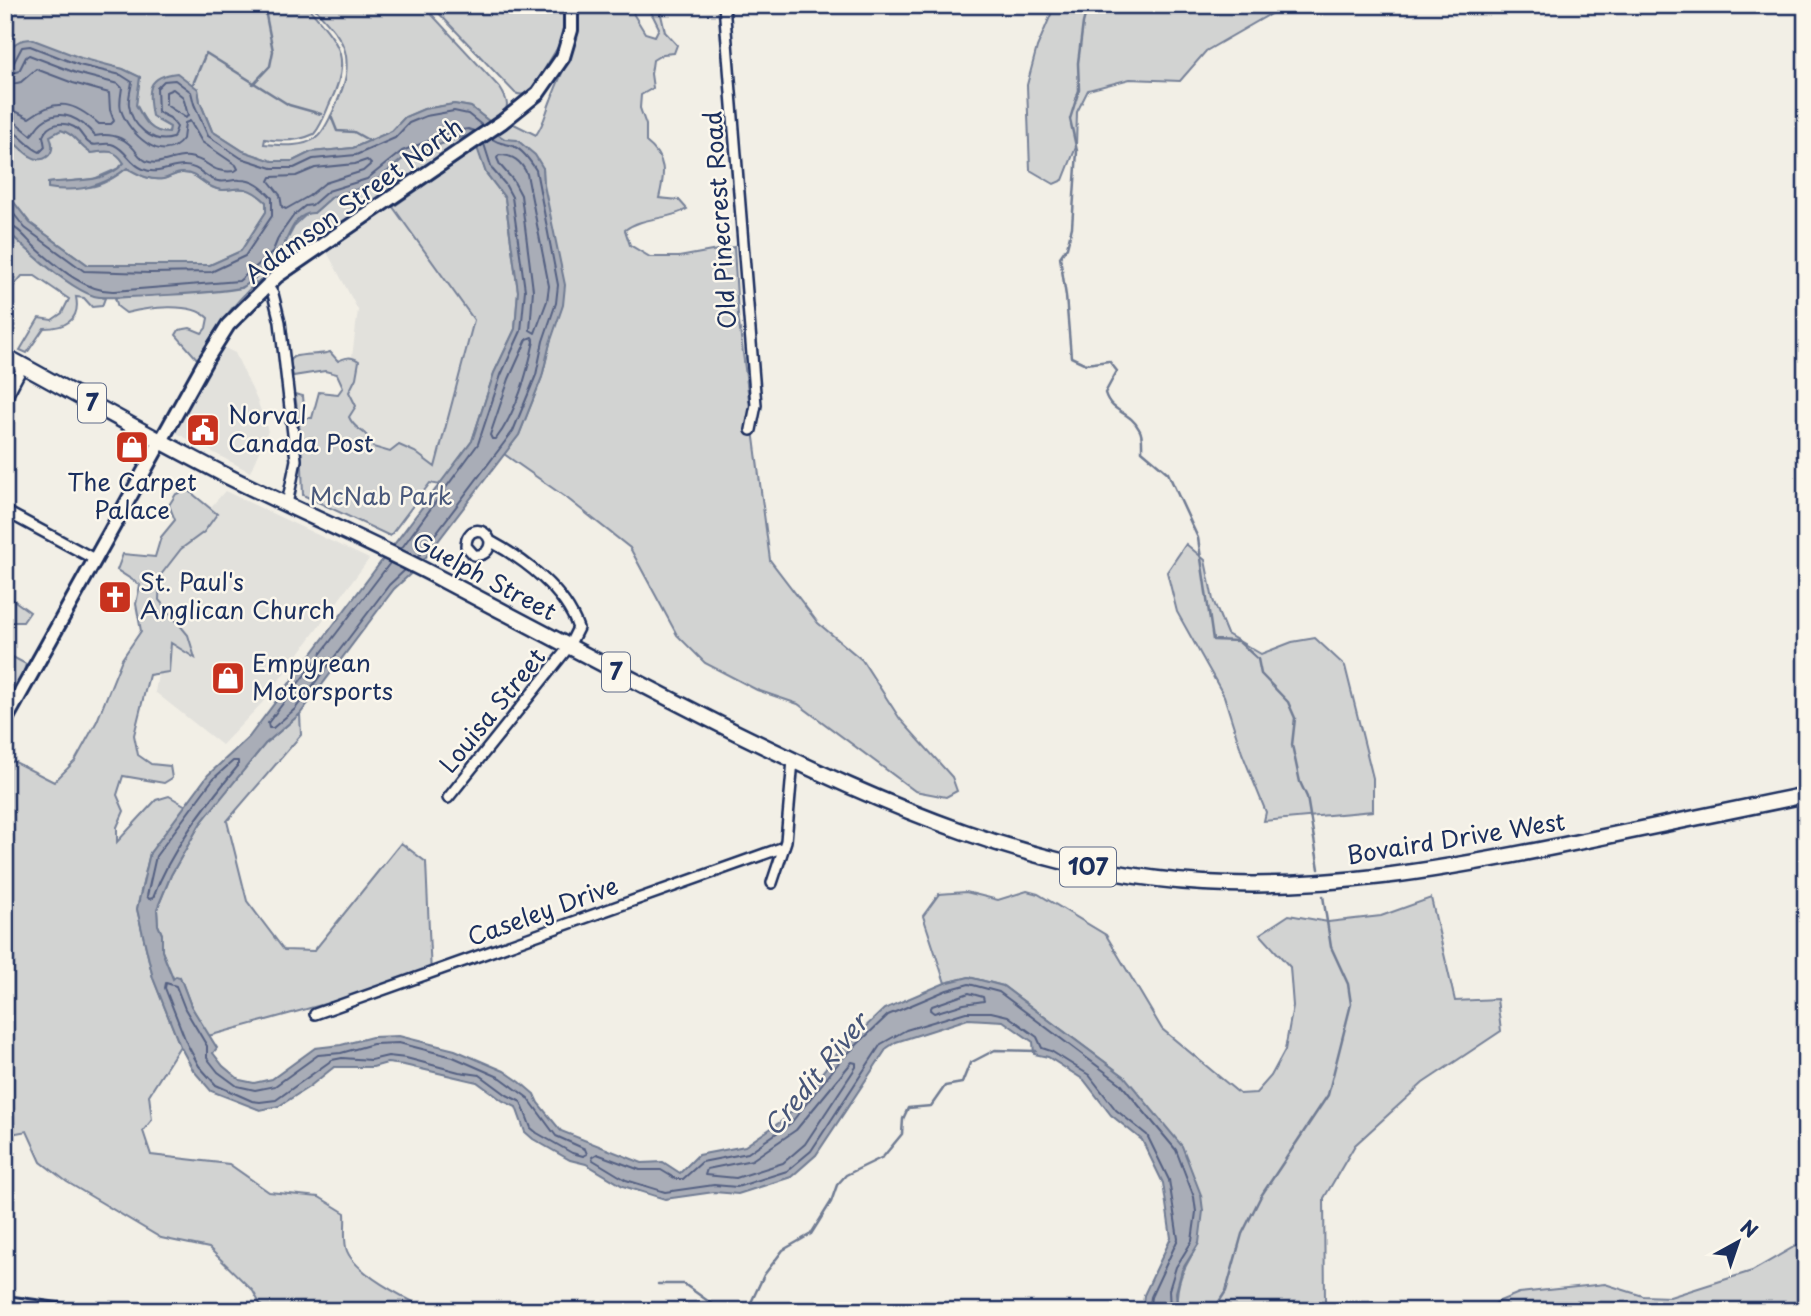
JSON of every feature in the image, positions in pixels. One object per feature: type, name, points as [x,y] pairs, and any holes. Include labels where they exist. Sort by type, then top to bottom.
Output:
[{"type":"main road","name":"Adamson Street North","points":[[5,721],[213,347],[228,325],[267,285],[538,93],[558,68],[568,44],[571,5]]},
{"type":"main road","name":"Guelph Street","points":[[5,356],[229,477],[376,545],[568,648],[793,761]]},
{"type":"main road","name":"Bovaird Drive West","points":[[793,761],[969,835],[1068,863],[1128,875],[1184,882],[1282,885],[1359,880],[1474,864],[1806,794]]},
{"type":"main road","points":[[5,1303],[65,1311]]},
{"type":"street","name":"Old Pinecrest Road","points":[[724,5],[756,405],[751,430]]},
{"type":"street","points":[[267,285],[273,294],[281,322],[296,460],[287,504]]},
{"type":"street","points":[[5,400],[23,366]]},
{"type":"street","points":[[5,511],[96,560]]},
{"type":"street","points":[[490,541],[535,572],[562,598],[573,613],[578,628],[568,648]]},
{"type":"street","name":"Louisa Street","points":[[447,798],[568,648]]},
{"type":"street","points":[[772,883],[784,847],[793,761]]},
{"type":"street","name":"Caseley Drive","points":[[315,1014],[784,847]]},
{"type":"shaded area","points":[[393,207],[474,320],[435,468],[372,447],[369,435],[352,424],[349,417],[349,392],[356,378],[359,361],[352,357],[358,310],[326,250]]},
{"type":"shaded area","points":[[221,346],[235,353],[268,431],[250,472],[173,431]]},
{"type":"shaded area","points":[[225,491],[369,559],[262,703],[222,745],[155,692],[164,639],[153,582],[173,550]]},
{"type":"green space","points":[[5,5],[306,5],[327,30],[339,50],[341,61],[337,88],[314,134],[290,140],[265,139],[264,144],[298,145],[316,138],[330,118],[342,89],[347,68],[344,48],[334,31],[312,5],[423,5],[500,88],[507,104],[504,111],[490,122],[471,107],[454,104],[424,109],[405,117],[392,131],[353,148],[311,152],[293,161],[272,161],[243,151],[212,131],[200,102],[198,89],[159,121],[170,127],[169,133],[157,131],[148,124],[136,104],[140,77],[123,69],[13,46],[5,69]]},
{"type":"green space","points":[[431,5],[566,5],[561,42],[541,75],[543,78],[531,91],[524,94],[515,93]]},
{"type":"green space","points":[[580,5],[632,5],[634,15],[645,33],[655,36],[659,28],[649,8],[659,6],[665,32],[677,45],[674,53],[663,54],[653,60],[653,88],[641,95],[640,108],[646,125],[646,142],[658,154],[663,167],[659,198],[679,200],[687,209],[647,220],[625,230],[630,245],[650,257],[679,257],[734,247],[738,315],[770,560],[818,623],[862,660],[900,719],[952,777],[957,791],[946,797],[915,791],[798,704],[757,690],[705,663],[677,635],[630,548],[568,499],[504,454],[519,435],[542,377],[550,343],[543,168],[497,134],[512,123],[536,135],[539,131],[574,44]]},
{"type":"green space","points":[[1055,5],[1286,5],[1206,51],[1180,81],[1130,79],[1088,90],[1077,112],[1076,147],[1063,180],[1054,184],[1030,170],[1027,85],[1037,47]]},
{"type":"green space","points":[[61,130],[71,135],[91,153],[114,153],[124,163],[94,179],[48,183],[90,187],[107,181],[127,168],[153,179],[188,173],[219,189],[242,188],[257,194],[266,202],[266,212],[241,251],[210,265],[88,265],[30,223],[5,191],[5,134],[30,156],[52,143],[49,136]]},
{"type":"green space","points":[[469,136],[256,283],[224,319],[198,360],[176,335],[179,330],[190,328],[202,333],[208,318],[191,309],[168,307],[126,313],[118,307],[115,298],[242,288],[278,257],[295,225],[309,212],[314,213],[332,197],[371,185],[405,157]]},
{"type":"green space","name":"McNab Park","points":[[478,148],[486,173],[505,198],[518,291],[515,329],[494,373],[472,441],[440,485],[430,483],[390,536],[303,495],[301,440],[295,394],[303,396],[305,418],[312,418],[319,392],[338,394],[343,387],[337,374],[325,371],[293,376],[290,362],[293,357],[330,352],[338,361],[353,358],[359,361],[356,378],[349,392],[356,406],[349,417],[352,422],[367,436],[373,447],[390,452],[399,445],[415,452],[435,467],[474,320],[393,207]]},
{"type":"green space","points":[[5,229],[65,280],[105,298],[102,306],[92,307],[84,298],[76,297],[76,312],[73,317],[64,325],[44,328],[27,353],[20,350],[39,318],[52,320],[62,313],[69,299],[35,276],[22,276],[5,296],[14,260],[5,256]]},
{"type":"green space","points":[[188,490],[217,514],[204,532],[181,549],[160,576],[159,600],[188,635],[195,658],[171,643],[169,672],[149,675],[134,735],[138,755],[151,764],[170,766],[172,778],[164,783],[123,776],[117,795],[124,811],[117,827],[117,842],[156,800],[169,796],[186,806],[150,853],[137,909],[153,978],[180,1046],[149,1095],[152,1120],[143,1131],[151,1155],[229,1164],[269,1192],[319,1197],[345,1213],[346,1247],[353,1260],[384,1286],[431,1311],[264,1311],[253,1291],[209,1248],[161,1238],[67,1182],[41,1162],[27,1131],[5,1135],[5,761],[15,762],[54,782],[75,761],[97,721],[122,659],[141,631],[136,604],[140,585],[117,570],[123,554],[155,557],[161,537],[175,520],[169,505],[176,494]]},
{"type":"green space","points":[[1186,544],[1205,560],[1213,600],[1227,634],[1261,654],[1292,642],[1315,638],[1345,666],[1373,778],[1373,811],[1264,821],[1266,812],[1242,753],[1224,696],[1177,612],[1167,572]]},
{"type":"green space","points":[[5,594],[30,612],[23,622],[5,622]]},
{"type":"green space","points":[[5,653],[26,664],[21,682],[5,709]]},
{"type":"green space","points":[[300,714],[301,735],[227,821],[247,901],[284,950],[314,951],[401,843],[426,862],[431,975],[208,1036],[191,1006],[180,977],[174,980],[162,951],[157,909],[171,875],[200,824],[265,744]]},
{"type":"green space","points":[[1027,891],[1038,894],[1106,935],[1162,1029],[1240,1094],[1256,1093],[1271,1076],[1285,1050],[1293,1006],[1290,967],[1260,934],[1289,915],[1328,922],[1381,916],[1431,898],[1455,1001],[1497,999],[1501,1031],[1423,1083],[1355,1145],[1324,1198],[1325,1301],[1328,1311],[1177,1311],[1177,1291],[1182,1275],[1199,1243],[1125,1077],[1003,986],[969,977],[945,983],[923,916],[939,894],[966,892],[998,900]]},
{"type":"green space","points":[[1806,1240],[1806,1311],[1487,1311],[1497,1302],[1519,1293],[1605,1284],[1643,1296],[1670,1297],[1752,1271]]},
{"type":"water","name":"Credit River","points":[[31,39],[140,77],[136,105],[148,125],[157,131],[169,133],[170,127],[152,116],[151,86],[160,77],[177,73],[198,89],[200,102],[212,131],[243,151],[272,161],[293,161],[311,152],[353,148],[392,131],[405,117],[424,109],[454,104],[471,107],[490,122],[497,134],[505,139],[517,140],[535,155],[543,168],[544,185],[565,285],[563,305],[542,377],[519,435],[419,566],[394,589],[300,714],[265,744],[200,824],[171,875],[157,909],[162,951],[173,979],[180,977],[191,1006],[217,1048],[213,1053],[223,1066],[240,1080],[254,1083],[272,1079],[315,1048],[372,1037],[399,1036],[455,1050],[504,1071],[534,1094],[561,1131],[642,1163],[663,1162],[680,1173],[698,1155],[745,1146],[786,1118],[836,1055],[884,1009],[945,983],[969,977],[1003,986],[1125,1077],[1182,1146],[1201,1195],[1203,1211],[1199,1243],[1182,1270],[1176,1292],[1177,1311],[1142,1311],[1144,1295],[1171,1238],[1163,1183],[1142,1140],[1111,1115],[1084,1080],[1048,1057],[1034,1054],[1033,1042],[1003,1021],[968,1019],[896,1042],[887,1048],[816,1155],[791,1177],[738,1194],[714,1192],[665,1199],[623,1186],[586,1164],[570,1160],[533,1139],[525,1132],[516,1107],[477,1082],[404,1065],[387,1063],[373,1067],[334,1067],[279,1106],[260,1110],[211,1091],[193,1070],[180,1046],[153,978],[137,909],[150,853],[208,775],[249,737],[472,441],[494,373],[515,329],[518,291],[505,198],[486,173],[475,142],[469,136],[458,138],[405,157],[371,185],[332,197],[314,213],[300,218],[275,259],[243,287],[169,295],[94,296],[60,276],[5,229],[5,191],[30,223],[88,265],[210,265],[241,251],[266,212],[266,202],[249,190],[219,189],[188,173],[153,179],[127,168],[90,187],[70,190],[48,188],[48,183],[98,178],[124,163],[113,153],[91,153],[71,135],[61,130],[50,136],[51,152],[42,159],[31,156],[5,134],[4,89],[8,56],[16,43]]},
{"type":"waterway","points":[[253,84],[270,66],[273,51],[264,5]]},
{"type":"waterway","points":[[1088,5],[1078,63],[1079,90],[1070,119],[1077,151],[1072,227],[1067,247],[1060,257],[1071,357],[1086,364],[1109,361],[1117,371],[1105,393],[1108,400],[1135,423],[1141,434],[1142,451],[1168,473],[1198,538],[1213,640],[1238,641],[1258,659],[1261,674],[1288,702],[1295,718],[1292,745],[1300,782],[1307,797],[1319,869]]},
{"type":"waterway","points":[[193,84],[206,53],[289,105],[321,114]]},
{"type":"waterway","points":[[331,116],[337,131],[354,132],[370,141]]},
{"type":"waterway","points":[[1213,1311],[1226,1291],[1242,1234],[1261,1196],[1328,1095],[1351,1004],[1348,984],[1331,947],[1323,896]]},
{"type":"waterway","points":[[747,1311],[764,1275],[783,1250],[811,1234],[831,1202],[837,1185],[846,1175],[883,1157],[902,1134],[903,1119],[908,1108],[931,1106],[945,1086],[962,1083],[970,1063],[995,1050],[1036,1051]]},
{"type":"waterway","points":[[658,1284],[684,1284],[722,1311]]},
{"type":"waterway","points":[[1787,1311],[1806,1303]]},
{"type":"place","name":"Norval Canada Post","points":[[203,430]]},
{"type":"place","name":"The Carpet Palace","points":[[132,447]]},
{"type":"place","name":"St. Paul's Anglican Church","points":[[115,597]]},
{"type":"place","name":"Empyrean Motorsports","points":[[228,678]]}]
